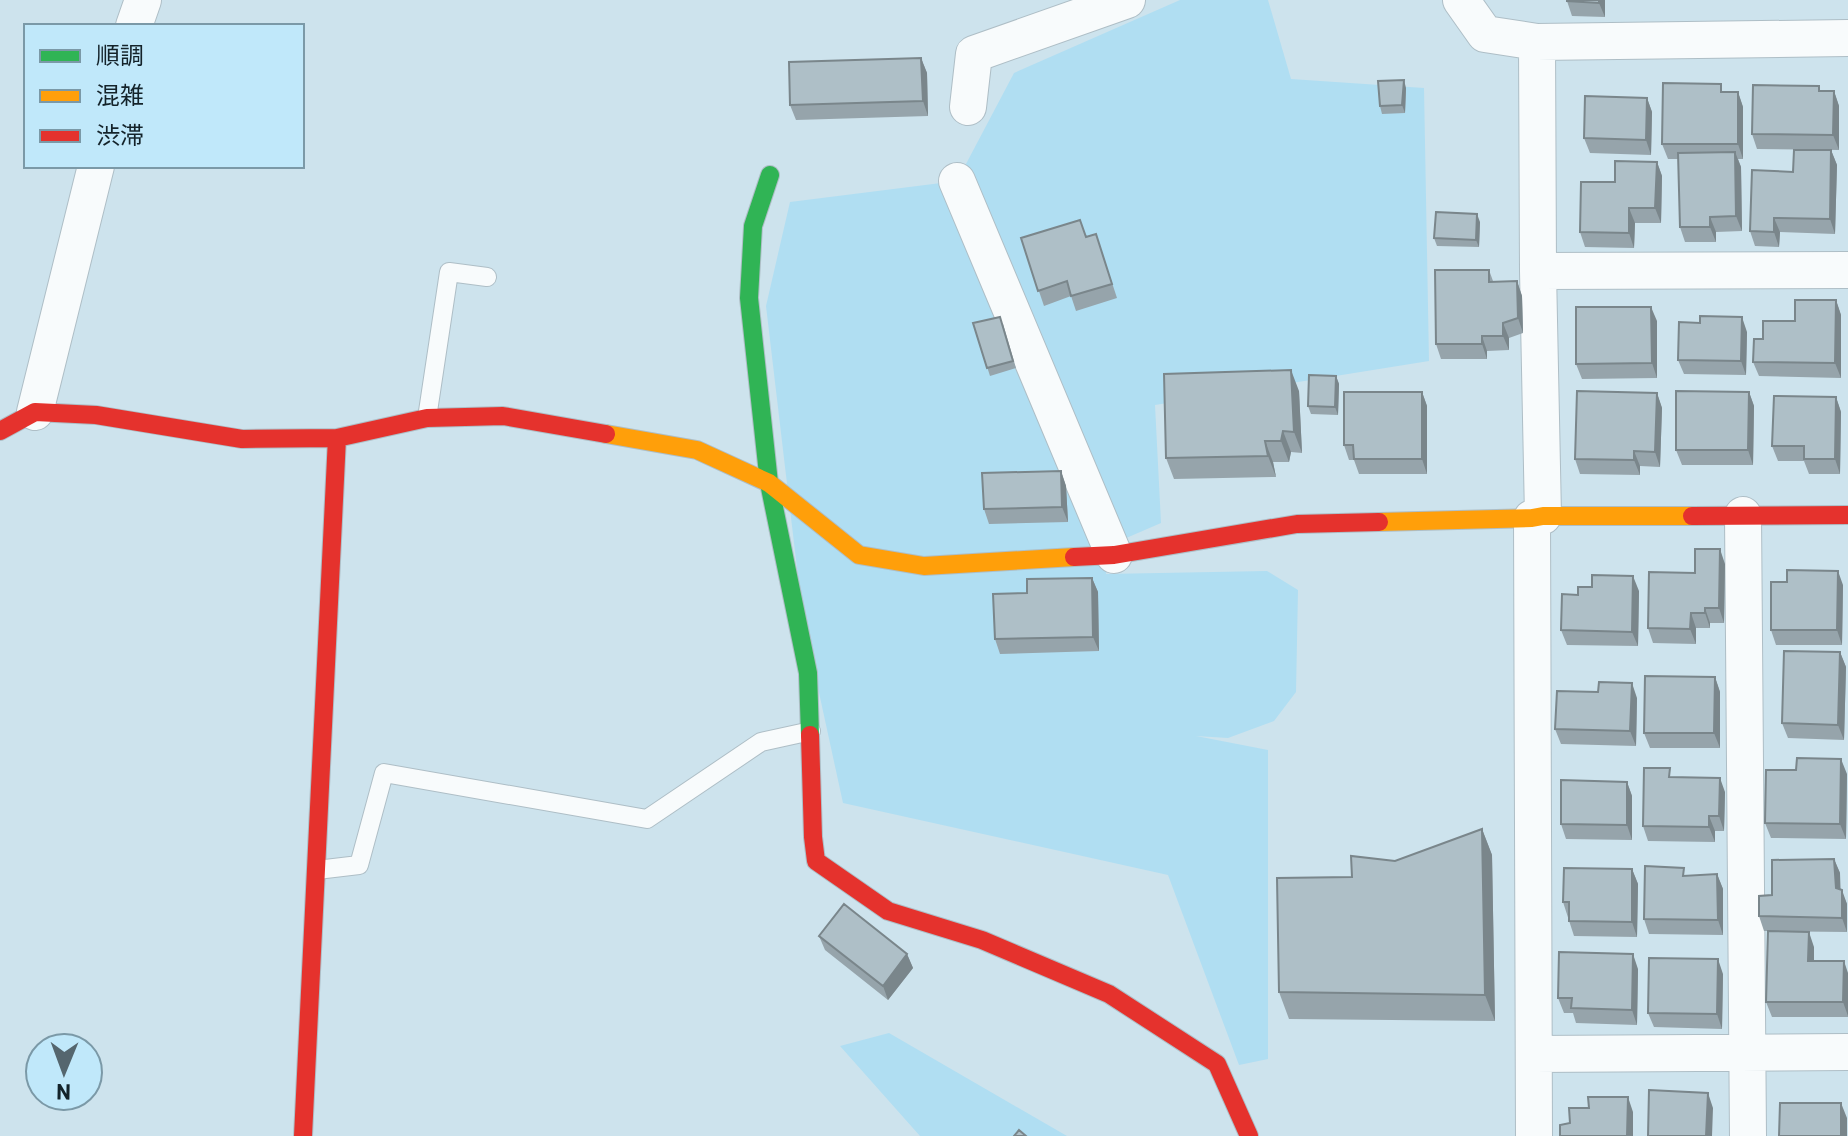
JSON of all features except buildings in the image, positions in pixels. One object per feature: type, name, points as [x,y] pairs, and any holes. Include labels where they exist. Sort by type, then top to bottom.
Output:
[{"type":"street","points":[[135,24],[143,0]]},
{"type":"street","points":[[968,107],[974,54],[1127,0]]},
{"type":"street","points":[[1461,0],[1485,34],[1537,42],[1848,38]]},
{"type":"street","points":[[1534,1136],[1537,42]]},
{"type":"street","points":[[35,412],[96,168]]},
{"type":"street","points":[[770,175],[753,226],[749,298],[769,483],[808,673],[816,861],[888,911],[982,940],[1109,994],[1217,1064],[1249,1136]]},
{"type":"street","points":[[957,181],[1114,555]]},
{"type":"street","points":[[1538,271],[1848,270]]},
{"type":"street","points":[[0,431],[35,412],[96,415],[242,439],[337,438],[427,418],[503,416],[697,450],[769,483],[859,555],[924,566],[1114,555],[1297,524],[1538,517],[1848,515]]},
{"type":"street","points":[[303,1136],[337,438]]},
{"type":"street","points":[[1743,515],[1748,1136]]},
{"type":"street","points":[[1534,1054],[1848,1052]]},
{"type":"lane","points":[[427,418],[449,272],[487,277]]},
{"type":"lane","points":[[316,870],[359,865],[384,773],[647,819],[761,742],[811,731]]},
{"type":"shaded area","points":[[1180,0],[1268,0],[1291,79],[1424,88],[1429,361],[1155,405],[1161,523],[1110,545],[1106,574],[1267,571],[1298,590],[1296,692],[1274,721],[1228,738],[1196,736],[1268,750],[1268,1059],[1239,1065],[1168,875],[843,803],[803,619],[766,306],[790,202],[957,181],[1014,73]]},
{"type":"shaded area","points":[[889,1033],[1067,1136],[920,1136],[840,1046]]},
{"type":"traffic: fast","points":[[770,175],[753,226],[749,298],[769,483],[808,673],[810,735]]},
{"type":"traffic: slow","points":[[606,434],[697,450],[769,483],[859,555],[924,566],[1074,557]]},
{"type":"traffic: slow","points":[[1379,522],[1543,516],[1692,516]]},
{"type":"traffic: jam","points":[[0,431],[35,412],[96,415],[242,439],[337,438],[427,418],[503,416],[606,434]]},
{"type":"traffic: jam","points":[[303,1136],[337,438]]},
{"type":"traffic: jam","points":[[1692,516],[1848,515]]},
{"type":"traffic: jam","points":[[1074,557],[1114,555],[1297,524],[1379,522]]},
{"type":"traffic: jam","points":[[810,735],[816,861],[888,911],[982,940],[1109,994],[1217,1064],[1249,1136]]}]
